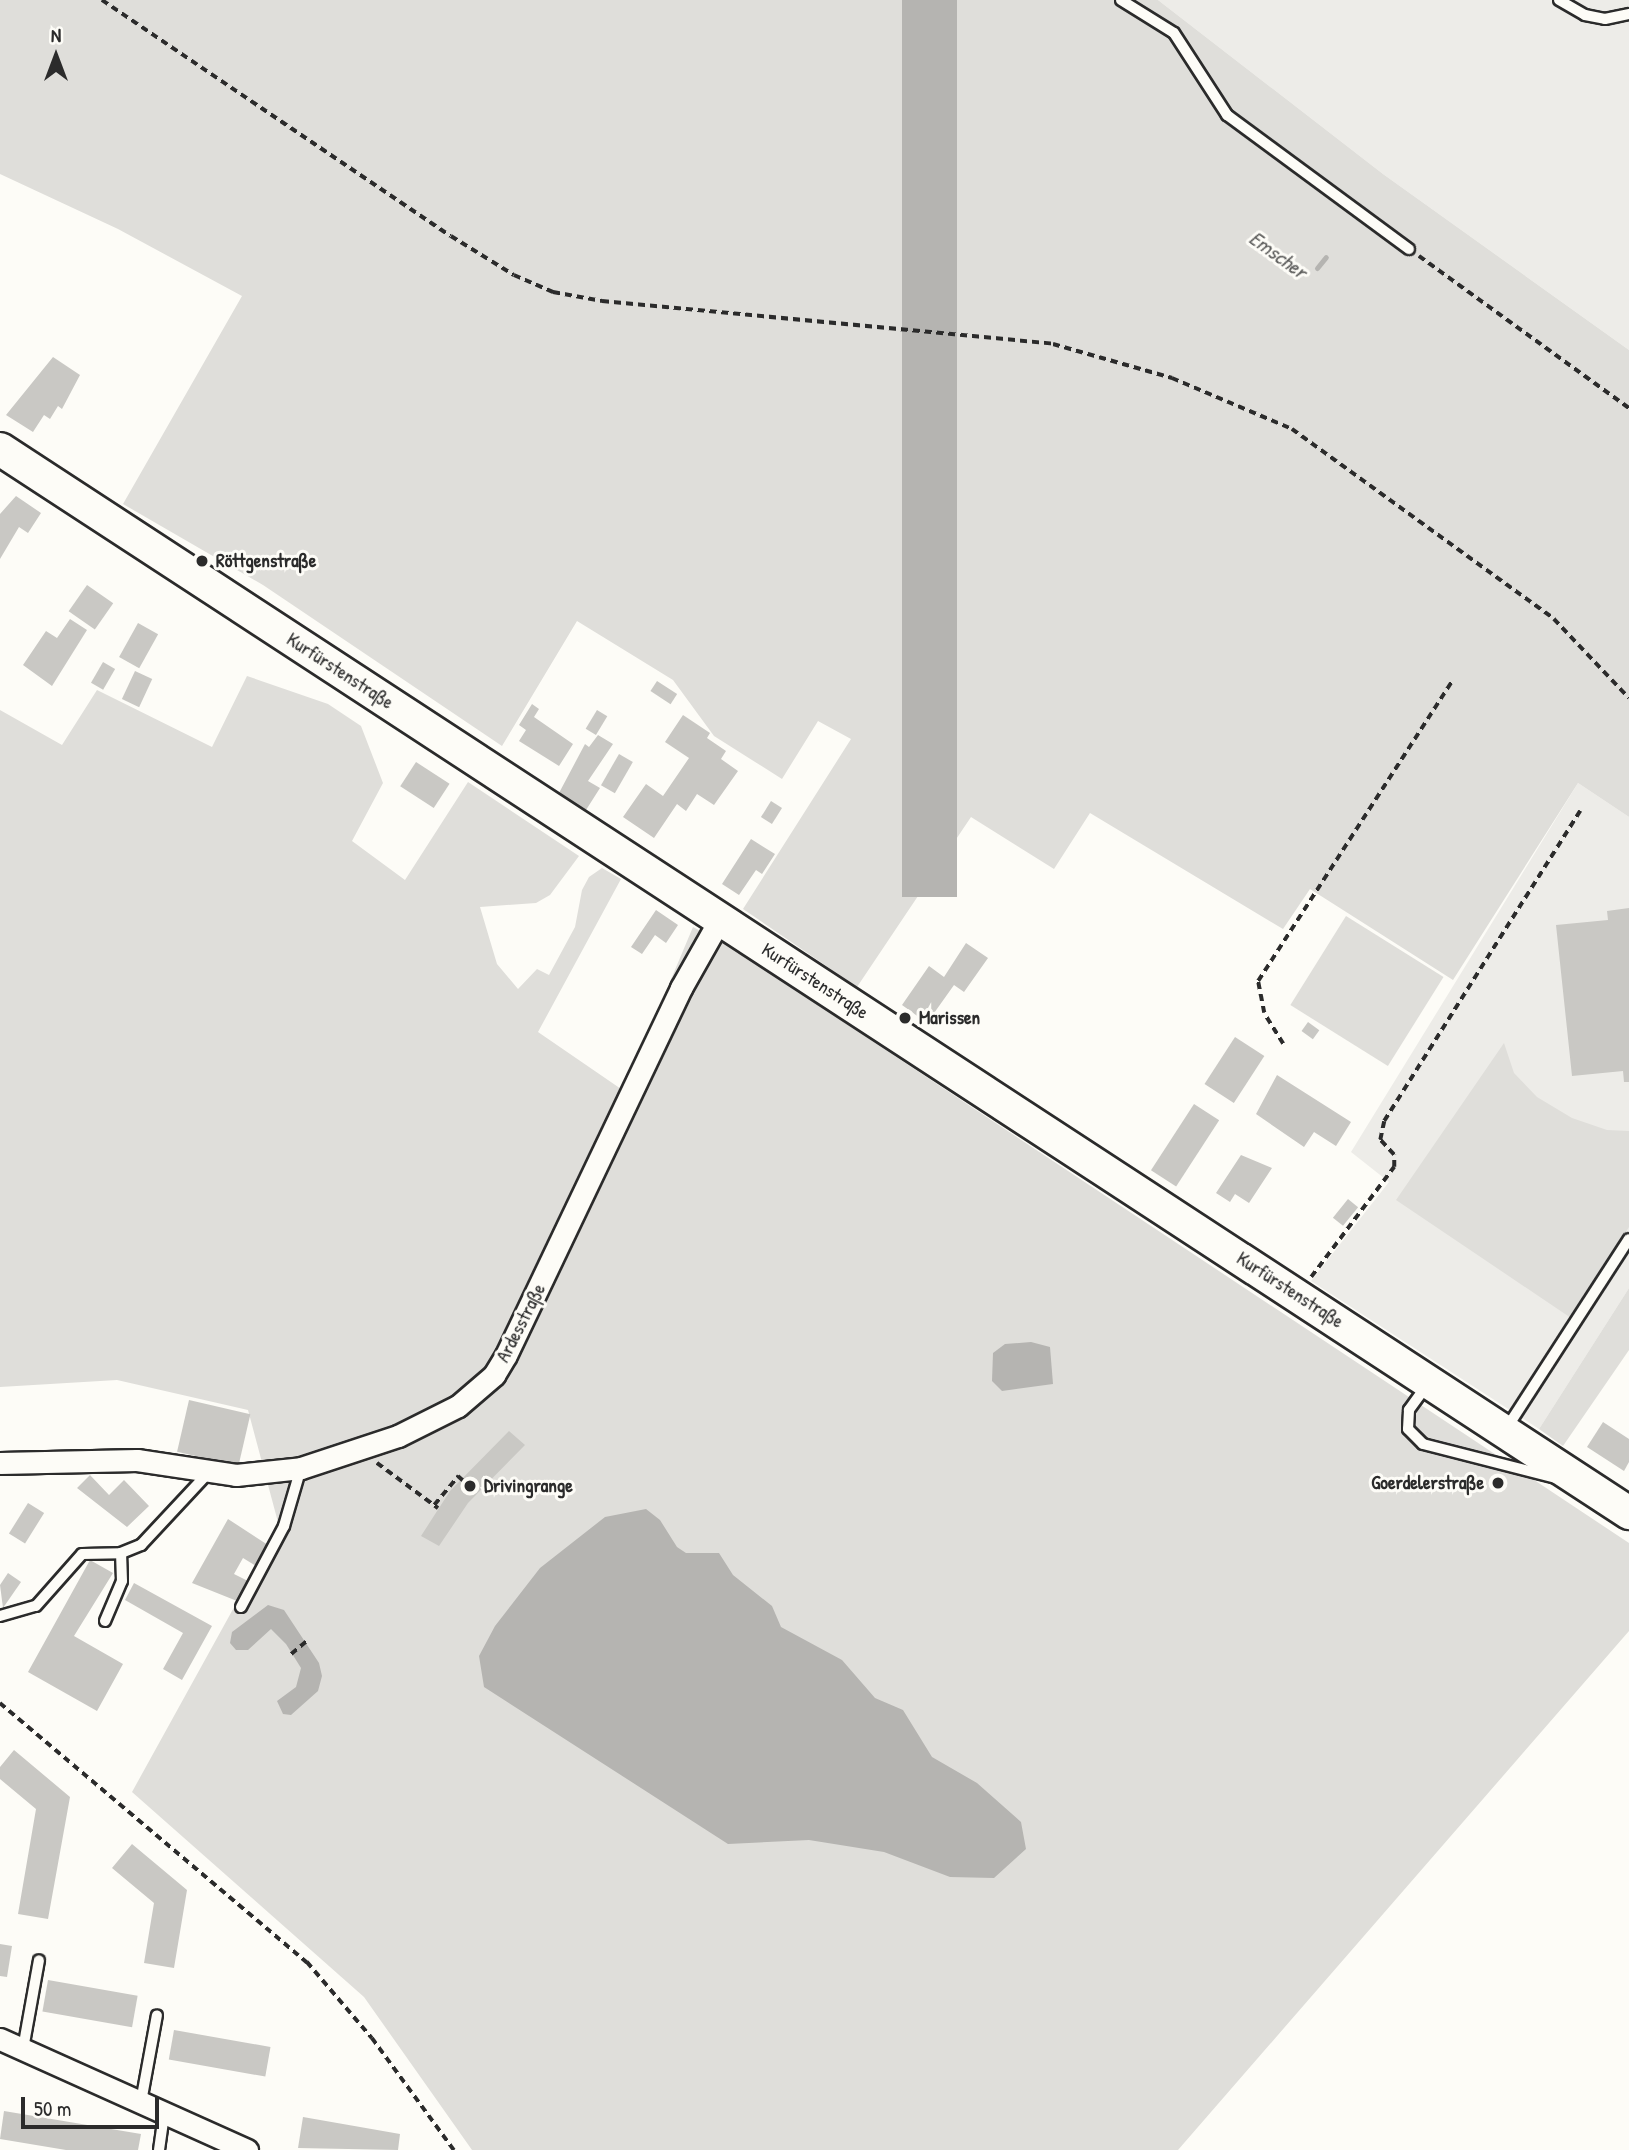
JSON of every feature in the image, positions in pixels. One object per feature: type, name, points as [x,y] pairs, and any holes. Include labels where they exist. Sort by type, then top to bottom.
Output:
[{"type":"main road","name":"Kurfürstenstraße","points":[[0,449],[1629,1513]]},
{"type":"street","name":"Ardesstraße","points":[[0,1463],[137,1460],[236,1475],[301,1468],[364,1449],[458,1406],[494,1375],[617,1130],[681,988],[720,919]]},
{"type":"street","points":[[0,2039],[247,2150]]},
{"type":"lane","points":[[1121,0],[1174,33],[1227,115],[1409,249]]},
{"type":"lane","points":[[1559,0],[1585,15],[1605,19],[1629,14]]},
{"type":"lane","points":[[1504,1431],[1629,1240]]},
{"type":"lane","points":[[1428,1382],[1409,1410],[1408,1429],[1423,1444],[1583,1482]]},
{"type":"lane","points":[[241,1607],[285,1526],[301,1468]]},
{"type":"lane","points":[[0,1616],[36,1606],[82,1554],[121,1553],[141,1545],[210,1471]]},
{"type":"lane","points":[[105,1621],[122,1581],[121,1553]]},
{"type":"lane","points":[[23,2049],[39,1959]]},
{"type":"lane","points":[[141,2102],[157,2015]]},
{"type":"lane","points":[[159,2150],[164,2113]]},
{"type":"path","points":[[102,0],[451,236],[514,275],[552,292],[602,301],[1053,344],[1159,374],[1292,429],[1554,619],[1629,698]]},
{"type":"path","points":[[1409,249],[1629,408]]},
{"type":"path","points":[[1283,1044],[1264,1013],[1258,981],[1453,678]]},
{"type":"path","points":[[1297,1295],[1394,1167],[1394,1155],[1381,1140],[1384,1121],[1580,811]]},
{"type":"path","points":[[364,1449],[436,1506],[462,1480]]},
{"type":"path","points":[[291,1654],[309,1639]]},
{"type":"path","points":[[0,1703],[307,1962],[372,2038],[454,2150]]},
{"type":"shaded area","points":[[0,0],[1158,0],[1383,174],[1629,350],[1629,817],[1578,783],[1453,980],[1310,889],[1283,929],[1090,813],[1054,869],[971,817],[857,987],[743,909],[851,739],[818,721],[782,779],[714,736],[673,680],[577,621],[502,746],[263,585],[123,504],[242,296],[118,229],[0,174]]},
{"type":"shaded area","points":[[1158,0],[1629,0],[1629,350],[1383,174]]},
{"type":"shaded area","points":[[247,676],[328,704],[361,726],[383,783],[352,841],[405,880],[468,782],[579,856],[550,895],[536,903],[480,907],[497,964],[518,989],[537,969],[549,975],[575,927],[582,890],[589,877],[602,868],[621,879],[538,1032],[624,1091],[693,927],[729,946],[1629,1543],[1629,1631],[1178,2150],[472,2150],[364,1997],[132,1792],[279,1526],[248,1410],[117,1380],[0,1387],[0,710],[62,745],[97,690],[212,747]]},
{"type":"shaded area","points":[[1578,783],[1629,817],[1629,1288],[1539,1429],[1311,1281],[1389,1182],[1351,1152]]},
{"type":"shaded area","points":[[1346,916],[1444,977],[1388,1066],[1290,1005]]},
{"type":"shaded area","points":[[1504,1043],[1514,1073],[1537,1097],[1572,1118],[1607,1130],[1629,1131],[1629,1227],[1571,1318],[1396,1200]]},
{"type":"shaded area","points":[[1629,1288],[1629,1350],[1563,1446],[1539,1429]]},
{"type":"water","points":[[902,0],[957,0],[957,897],[902,897]]},
{"type":"water","points":[[1031,1342],[1050,1347],[1053,1384],[1002,1391],[992,1381],[993,1353],[1005,1344]]},
{"type":"water","points":[[646,1509],[660,1520],[677,1547],[686,1553],[719,1553],[733,1575],[772,1606],[781,1627],[842,1660],[875,1698],[903,1710],[932,1757],[977,1783],[1021,1822],[1026,1849],[994,1878],[950,1877],[884,1852],[809,1840],[728,1844],[484,1687],[479,1656],[495,1626],[540,1568],[605,1517]]},
{"type":"water","points":[[268,1605],[284,1610],[319,1663],[322,1676],[318,1691],[291,1715],[283,1714],[277,1701],[296,1687],[301,1668],[286,1644],[271,1629],[248,1650],[236,1650],[230,1643],[232,1632]]},
{"type":"building","points":[[53,357],[80,375],[62,409],[58,406],[50,419],[44,415],[33,432],[6,415]]},
{"type":"building","points":[[16,496],[41,513],[28,533],[19,527],[0,559],[0,514]]},
{"type":"building","points":[[87,585],[113,603],[95,630],[69,611]]},
{"type":"building","points":[[70,619],[87,630],[52,686],[23,665],[46,631],[57,638]]},
{"type":"building","points":[[138,623],[158,634],[139,668],[119,657]]},
{"type":"building","points":[[103,662],[115,669],[103,690],[91,683]]},
{"type":"building","points":[[135,671],[152,679],[139,707],[122,699]]},
{"type":"building","points":[[657,681],[677,694],[671,704],[650,691]]},
{"type":"building","points":[[532,704],[539,709],[534,717],[573,744],[559,766],[519,741],[526,730],[519,725]]},
{"type":"building","points":[[597,710],[607,716],[596,735],[586,729]]},
{"type":"building","points":[[683,715],[710,733],[707,738],[726,751],[721,759],[738,771],[714,805],[697,794],[686,811],[677,804],[654,838],[623,817],[646,784],[663,796],[689,758],[665,742]]},
{"type":"building","points":[[598,735],[613,744],[588,781],[600,788],[586,810],[559,793],[585,744],[589,747]]},
{"type":"building","points":[[619,754],[633,762],[615,793],[601,785]]},
{"type":"building","points":[[416,762],[450,784],[434,808],[400,786]]},
{"type":"building","points":[[771,801],[782,808],[772,824],[761,817]]},
{"type":"building","points":[[751,839],[775,854],[762,874],[756,870],[739,895],[722,884]]},
{"type":"building","points":[[1629,908],[1629,1082],[1624,1082],[1623,1071],[1572,1076],[1556,925],[1608,920],[1607,911]]},
{"type":"building","points":[[656,910],[678,925],[666,943],[655,935],[642,954],[631,947]]},
{"type":"building","points":[[966,943],[988,958],[964,992],[954,985],[927,1023],[902,1005],[929,966],[944,977]]},
{"type":"building","points":[[1308,1022],[1319,1030],[1313,1039],[1302,1031]]},
{"type":"building","points":[[1235,1037],[1264,1056],[1234,1103],[1205,1084]]},
{"type":"building","points":[[1277,1075],[1351,1122],[1336,1146],[1314,1132],[1304,1147],[1256,1114]]},
{"type":"building","points":[[1194,1104],[1219,1120],[1176,1187],[1151,1170]]},
{"type":"building","points":[[1241,1155],[1272,1168],[1249,1203],[1235,1194],[1230,1202],[1216,1193]]},
{"type":"building","points":[[1348,1199],[1358,1207],[1343,1226],[1333,1218]]},
{"type":"building","points":[[189,1400],[250,1414],[238,1466],[177,1452]]},
{"type":"building","points":[[1603,1422],[1629,1439],[1629,1462],[1624,1471],[1587,1447]]},
{"type":"building","name":"Drivingrange","points":[[509,1431],[525,1445],[468,1503],[439,1546],[421,1536],[450,1491]]},
{"type":"building","points":[[90,1475],[109,1495],[124,1480],[149,1506],[127,1527],[77,1488]]},
{"type":"building","points":[[28,1503],[44,1513],[25,1544],[9,1534]]},
{"type":"building","points":[[228,1519],[268,1545],[256,1566],[243,1558],[234,1574],[248,1581],[237,1601],[192,1583]]},
{"type":"building","points":[[90,1560],[113,1573],[74,1636],[123,1664],[97,1711],[28,1672]]},
{"type":"building","points":[[8,1573],[21,1582],[3,1608],[0,1585]]},
{"type":"building","points":[[134,1583],[212,1626],[182,1680],[163,1669],[183,1633],[125,1600]]},
{"type":"building","points":[[14,1750],[70,1797],[48,1919],[18,1914],[36,1809],[0,1779],[0,1767]]},
{"type":"building","points":[[132,1844],[187,1890],[174,1968],[144,1963],[154,1903],[112,1868]]},
{"type":"building","points":[[0,1944],[12,1946],[7,1977],[0,1976]]},
{"type":"building","points":[[48,1980],[138,1996],[132,2027],[42,2012]]},
{"type":"building","points":[[174,2030],[271,2047],[265,2077],[169,2060]]},
{"type":"building","points":[[4,2111],[141,2134],[138,2150],[66,2150],[0,2139]]},
{"type":"building","points":[[303,2117],[400,2134],[398,2150],[298,2148]]},
{"type":"waterway","name":"Emscher","points":[[1317,268],[1326,257]]},
{"type":"place","name":"Röttgenstraße","points":[[202,561]]},
{"type":"place","name":"Marissen","points":[[905,1018]]},
{"type":"place","name":"Goerdelerstraße","points":[[1498,1483]]},
{"type":"place","name":"Drivingrange","points":[[470,1486]]}]
